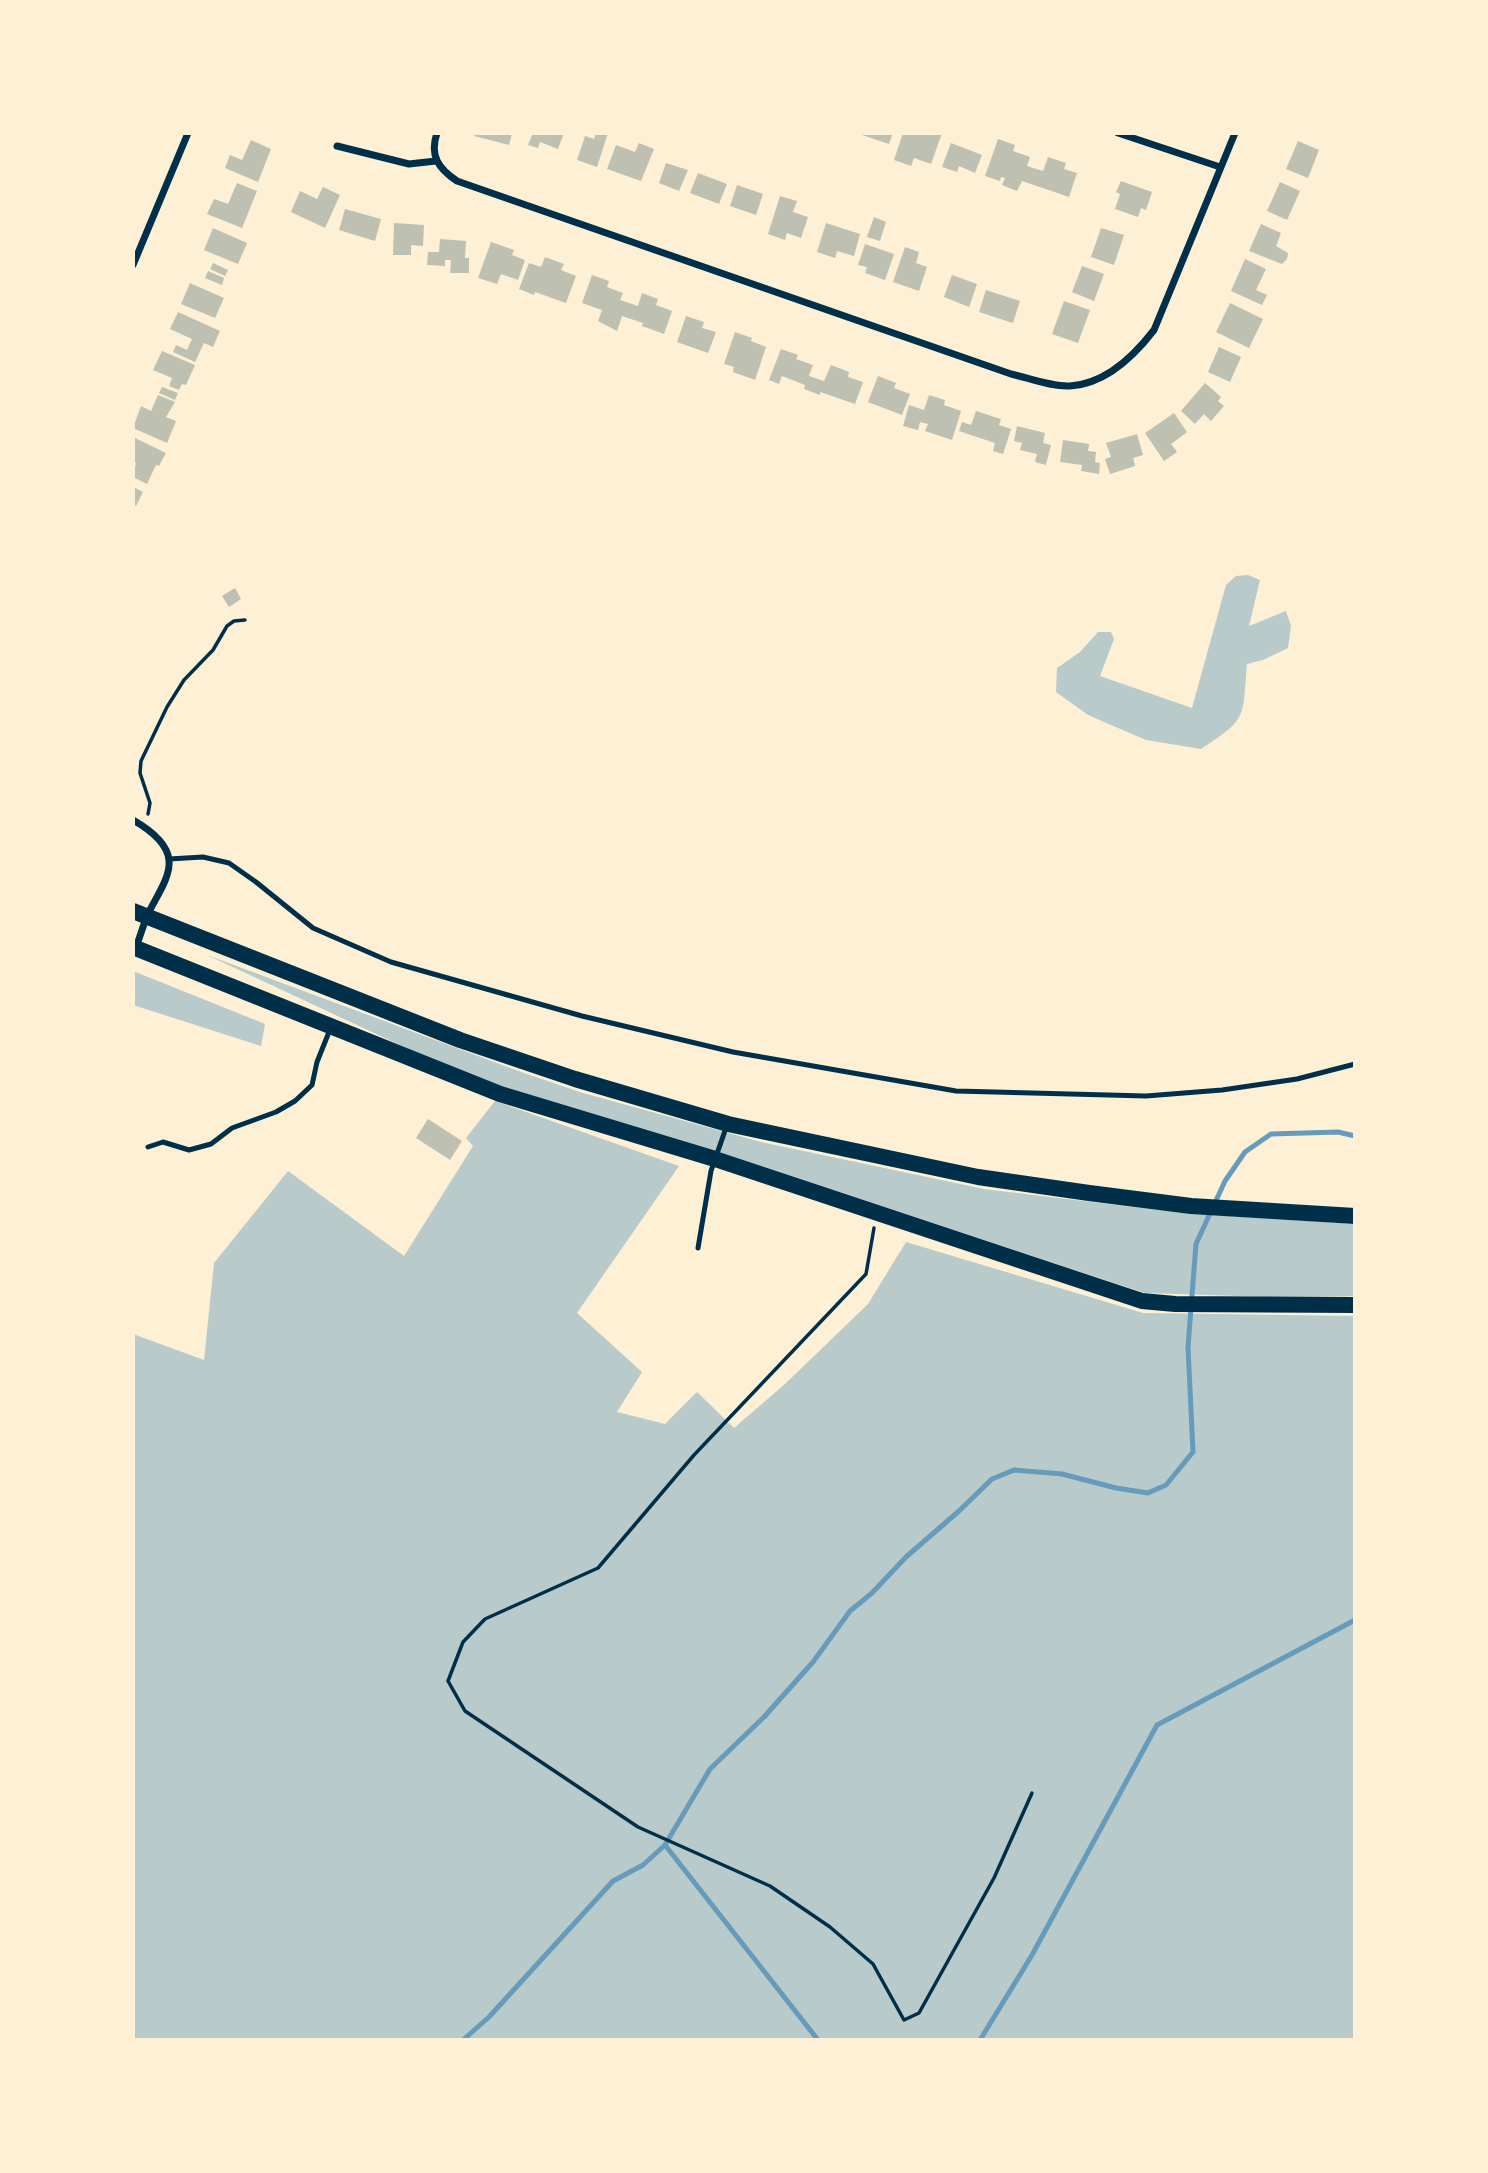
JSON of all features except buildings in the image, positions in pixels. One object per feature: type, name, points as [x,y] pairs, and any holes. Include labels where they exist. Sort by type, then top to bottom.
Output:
[{"type":"highway","points":[[140,914],[460,1040],[575,1079],[727,1124],[978,1177],[1191,1206],[1355,1216]]},
{"type":"highway","points":[[134,948],[500,1094],[715,1160],[1142,1301],[1210,1305],[1355,1305]]},
{"type":"street","points":[[133,265],[188,133]]},
{"type":"street","points":[[437,133],[433,149],[436,161],[443,172],[457,181],[1011,374],[1068,387],[1089,383],[1115,369],[1141,347],[1154,330],[1234,133]]},
{"type":"street","points":[[1118,133],[1220,167]]},
{"type":"street","points":[[337,146],[409,164],[436,161]]},
{"type":"street","points":[[133,820],[162,843],[169,859],[167,874],[140,914],[134,948]]},
{"type":"lane","points":[[169,859],[203,857],[229,863],[313,928],[403,965],[582,1016],[733,1052],[956,1091],[1146,1096],[1223,1090],[1297,1079],[1355,1064]]},
{"type":"lane","points":[[148,1147],[163,1142],[189,1150],[211,1144],[232,1128],[276,1112],[295,1101],[312,1085],[317,1062],[332,1026]]},
{"type":"lane","points":[[698,1248],[705,1200],[727,1124]]},
{"type":"path","points":[[145,827],[150,803],[140,774],[141,761],[167,707],[184,680],[213,650],[227,626],[234,621],[245,620]]},
{"type":"path","points":[[877,1213],[866,1274],[694,1455],[598,1568],[485,1619],[463,1642],[448,1681],[465,1710],[638,1827],[770,1886],[830,1927],[873,1964],[904,2020],[919,2012],[981,1903],[1032,1793]]},
{"type":"shaded area","points":[[1248,575],[1260,580],[1249,626],[1286,611],[1291,626],[1288,648],[1247,664],[1240,715],[1228,730],[1201,749],[1146,740],[1088,715],[1056,692],[1057,668],[1080,652],[1098,632],[1111,632],[1114,639],[1100,676],[1192,708],[1226,585],[1236,576]]},
{"type":"shaded area","points":[[207,955],[583,1093],[761,1142],[984,1189],[1183,1213],[1355,1224],[1355,1296],[1270,1297],[1145,1293],[776,1172],[492,1084],[434,1061]]},
{"type":"shaded area","points":[[133,971],[265,1024],[261,1046],[133,1005]]},
{"type":"shaded area","points":[[495,1101],[679,1166],[577,1313],[642,1372],[617,1412],[665,1424],[697,1392],[734,1428],[785,1384],[868,1304],[906,1242],[1143,1313],[1355,1316],[1355,2040],[133,2040],[133,1334],[204,1360],[214,1263],[288,1171],[404,1256],[473,1146],[466,1138]]},
{"type":"waterway","points":[[463,2040],[489,2017],[613,1881],[643,1865],[665,1845],[710,1769],[764,1717],[813,1662],[850,1611],[992,1479],[1014,1470],[1062,1474],[1148,1493],[1166,1485],[1193,1452],[1188,1347],[1196,1244],[1225,1181],[1245,1152],[1271,1134],[1338,1132],[1355,1136]]},
{"type":"waterway","points":[[980,2040],[1032,1955],[1157,1725],[1355,1620]]},
{"type":"waterway","points":[[665,1845],[818,2040]]}]
